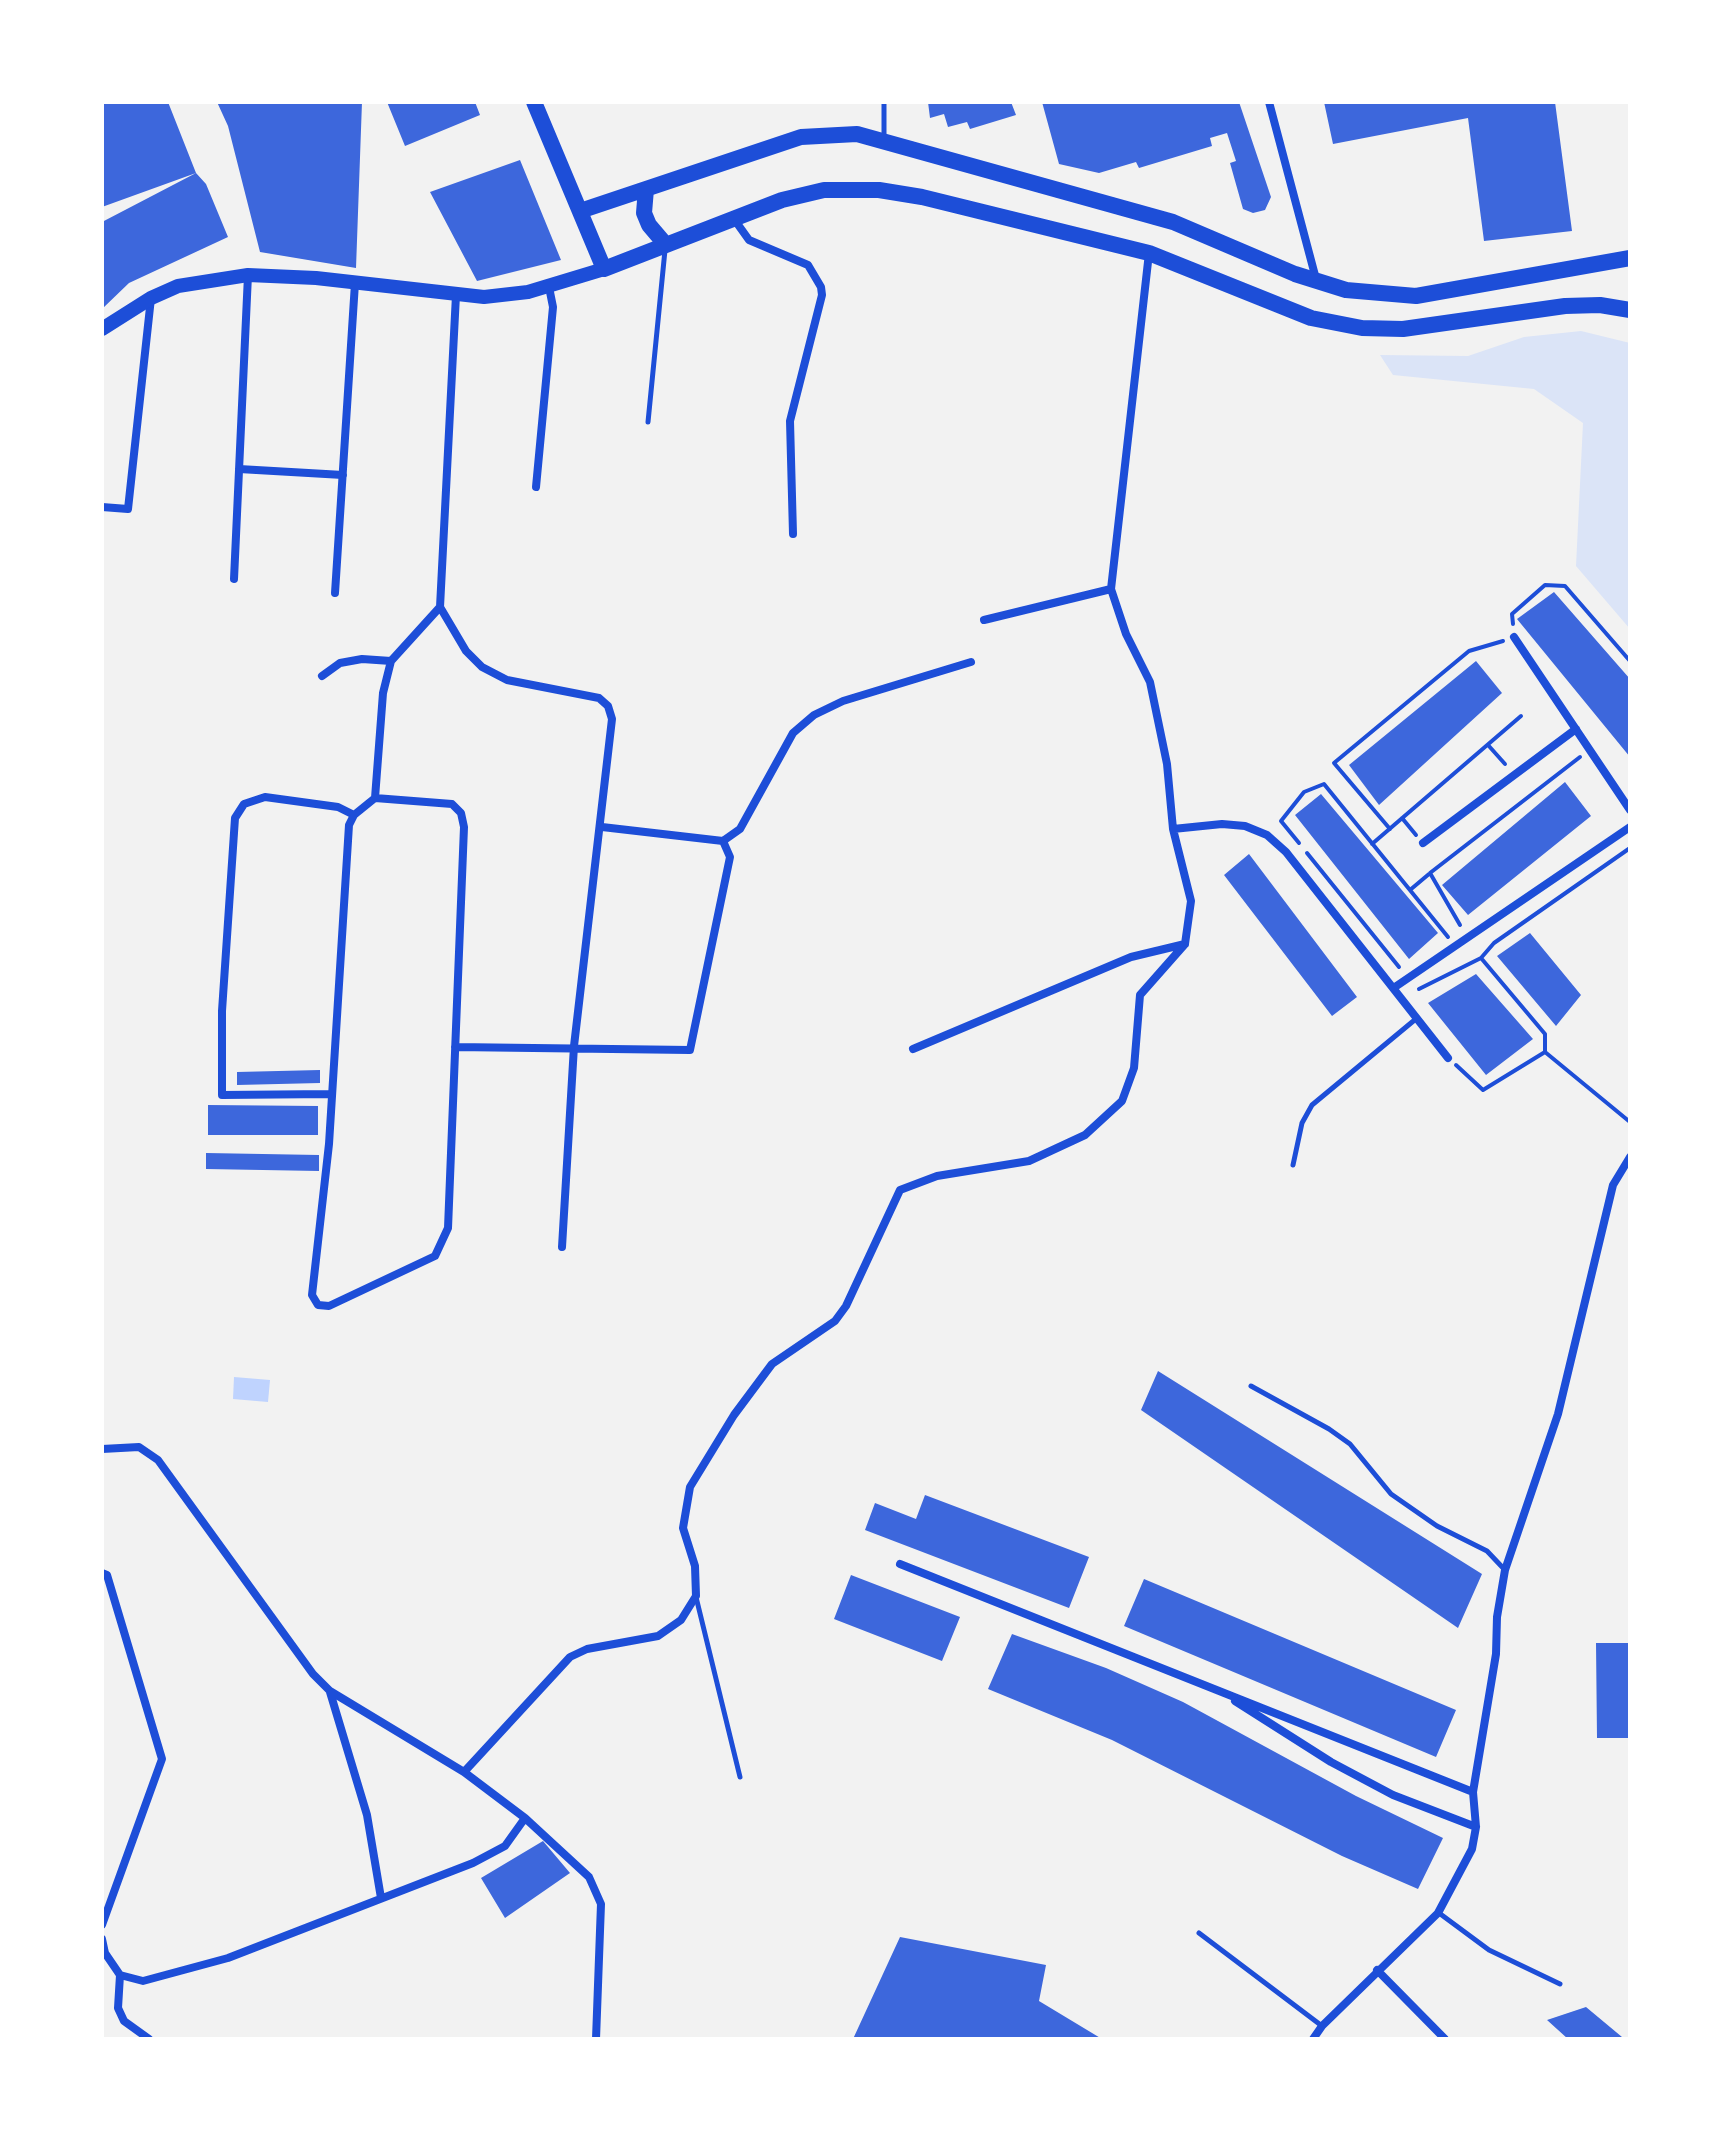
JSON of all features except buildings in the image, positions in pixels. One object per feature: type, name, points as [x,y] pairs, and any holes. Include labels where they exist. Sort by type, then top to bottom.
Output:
[{"type":"main road","points":[[534,102],[604,269]]},
{"type":"main road","points":[[580,211],[801,137],[857,134],[1173,222],[1317,282],[1381,296],[1416,296],[1630,258]]},
{"type":"main road","points":[[646,189],[643,201],[649,225],[666,245]]},
{"type":"main road","points":[[102,329],[151,298],[178,286],[248,275],[456,295],[502,296],[549,287],[733,219],[824,190],[879,190],[922,197],[1149,253],[1311,318],[1362,328],[1403,329],[1565,306],[1600,305],[1630,310]]},
{"type":"street","points":[[1269,102],[1317,282]]},
{"type":"street","points":[[733,219],[749,240],[808,265],[821,287],[820,303],[790,421],[793,534]]},
{"type":"street","points":[[464,1772],[570,1657],[587,1649],[658,1636],[681,1620],[696,1596],[695,1566],[683,1528],[690,1487],[734,1415],[772,1364],[835,1321],[846,1306],[900,1190],[937,1176],[1029,1161],[1085,1135],[1122,1101],[1134,1068],[1140,995],[1185,944],[1191,901],[1173,829],[1167,764],[1150,682],[1126,634],[1111,589],[1149,253]]},
{"type":"street","points":[[234,579],[248,275]]},
{"type":"street","points":[[335,593],[355,283]]},
{"type":"street","points":[[536,487],[553,307],[549,287]]},
{"type":"street","points":[[456,295],[440,607],[466,651],[482,667],[507,680],[599,698],[608,706],[612,719],[602,827],[574,1046],[562,1247]]},
{"type":"street","points":[[102,507],[128,509],[151,298]]},
{"type":"street","points":[[239,469],[343,475]]},
{"type":"street","points":[[984,620],[1111,589]]},
{"type":"street","points":[[375,798],[383,693],[391,661],[440,607]]},
{"type":"street","points":[[1514,637],[1630,810]]},
{"type":"street","points":[[322,676],[340,663],[362,659],[391,661]]},
{"type":"street","points":[[602,827],[723,841],[740,829],[793,733],[814,715],[843,701],[971,662]]},
{"type":"street","points":[[1423,843],[1576,729]]},
{"type":"street","points":[[331,1094],[222,1095],[222,1011],[235,818],[244,804],[265,797],[338,807],[354,815]]},
{"type":"street","points":[[375,798],[452,804],[461,813],[464,827],[448,1228],[443,1245],[435,1256],[329,1306],[318,1305],[312,1295],[329,1144],[349,825],[354,815],[375,798]]},
{"type":"street","points":[[1173,829],[1222,824],[1245,826],[1267,835],[1286,852],[1448,1058]]},
{"type":"street","points":[[1395,987],[1630,827]]},
{"type":"street","points":[[455,1047],[574,1046],[690,1050],[730,857],[723,841]]},
{"type":"street","points":[[913,1049],[1131,957],[1185,944]]},
{"type":"street","points":[[1313,2039],[1377,1970],[1438,1913],[1472,1849],[1476,1827],[1473,1792],[1496,1654],[1497,1617],[1505,1570],[1558,1414],[1613,1185],[1630,1157]]},
{"type":"street","points":[[102,1449],[139,1447],[158,1460],[313,1674],[330,1691],[464,1772],[525,1818],[589,1877],[601,1904],[596,2039]]},
{"type":"street","points":[[900,1564],[1473,1792]]},
{"type":"street","points":[[102,1573],[107,1575],[162,1759],[102,1925]]},
{"type":"street","points":[[1218,1690],[1331,1762],[1393,1795],[1476,1827]]},
{"type":"street","points":[[330,1691],[363,1801],[381,1898]]},
{"type":"street","points":[[120,1975],[143,1981],[228,1958],[473,1863],[505,1846],[525,1818]]},
{"type":"street","points":[[102,1939],[105,1953],[120,1975],[118,2008],[124,2021],[149,2039]]},
{"type":"street","points":[[1377,1970],[1445,2039]]},
{"type":"lane","points":[[884,102],[884,141]]},
{"type":"lane","points":[[648,422],[661,264],[666,245]]},
{"type":"lane","points":[[1293,1165],[1302,1123],[1312,1105],[1417,1017]]},
{"type":"lane","points":[[1251,1386],[1340,1436],[1391,1494],[1437,1526],[1487,1551],[1505,1570]]},
{"type":"lane","points":[[696,1596],[740,1777]]},
{"type":"lane","points":[[1438,1913],[1489,1950],[1560,1984]]},
{"type":"lane","points":[[1199,1933],[1322,2026]]},
{"type":"path","points":[[1390,829],[1334,763],[1469,651],[1514,637],[1512,614],[1545,585],[1565,586],[1630,661]]},
{"type":"path","points":[[1372,844],[1521,716]]},
{"type":"path","points":[[1488,745],[1514,775]]},
{"type":"path","points":[[1410,890],[1589,750]]},
{"type":"path","points":[[1408,978],[1281,821],[1304,792],[1324,784],[1455,946]]},
{"type":"path","points":[[1402,818],[1423,843]]},
{"type":"path","points":[[1403,998],[1481,958],[1494,943],[1630,848]]},
{"type":"path","points":[[1430,873],[1454,918]]},
{"type":"path","points":[[1481,958],[1545,1034],[1545,1052]]},
{"type":"path","points":[[1448,1058],[1483,1090],[1545,1052]]},
{"type":"path","points":[[1545,1052],[1630,1122]]},
{"type":"shaded area","points":[[1581,331],[1630,343],[1630,629],[1576,566],[1583,423],[1534,389],[1393,375],[1380,355],[1468,356],[1524,337]]},
{"type":"water","points":[[234,1377],[270,1380],[268,1402],[233,1399]]}]
